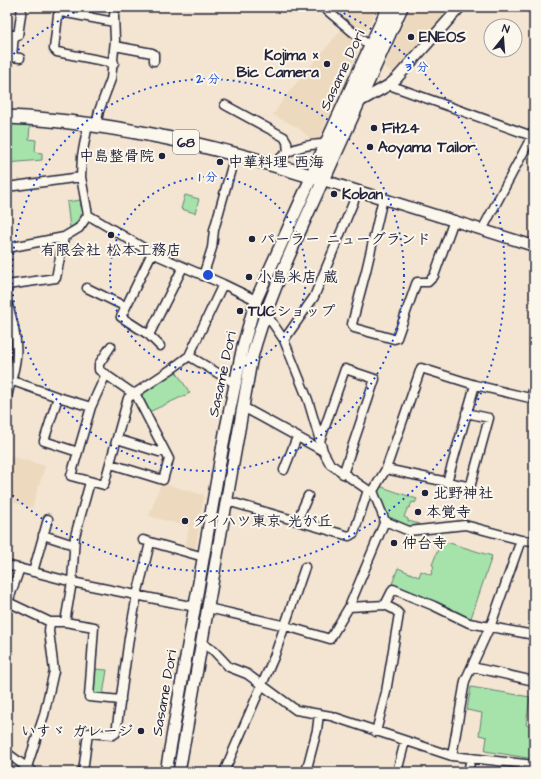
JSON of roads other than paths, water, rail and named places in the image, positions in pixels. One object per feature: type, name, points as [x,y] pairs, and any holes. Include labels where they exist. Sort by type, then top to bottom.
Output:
[{"type":"main road","name":"Sasame Dori","points":[[166,772],[225,432],[244,341],[256,300],[317,178],[358,102],[389,7]]},
{"type":"main road","name":"Sasame Dori","points":[[179,772],[251,361],[265,312],[317,178],[326,144],[341,111],[401,7]]},
{"type":"main road","name":"68","points":[[7,117],[58,120],[165,137],[235,154],[317,178]]},
{"type":"street","points":[[20,58],[12,57],[11,35],[18,36],[22,7]]},
{"type":"street","points":[[7,248],[64,237],[79,228],[88,215],[82,177],[82,156],[92,125],[110,84],[114,63],[115,7]]},
{"type":"street","points":[[322,7],[375,50]]},
{"type":"street","points":[[341,111],[396,79],[460,7]]},
{"type":"street","points":[[114,22],[61,12],[58,15],[54,49],[57,52],[114,63]]},
{"type":"street","points":[[115,46],[152,53],[155,56],[154,61]]},
{"type":"street","points":[[388,85],[533,134],[482,230]]},
{"type":"street","points":[[225,105],[284,137],[287,142],[288,152]]},
{"type":"street","points":[[275,166],[277,161],[288,152],[312,144],[326,144]]},
{"type":"street","points":[[203,276],[212,248],[214,230],[235,154]]},
{"type":"street","points":[[7,187],[82,177]]},
{"type":"street","points":[[317,178],[534,246]]},
{"type":"street","points":[[284,340],[314,298],[358,191]]},
{"type":"street","points":[[383,198],[352,324],[354,328],[394,339],[397,338],[416,284],[418,282],[428,282],[434,276],[454,220]]},
{"type":"street","points":[[88,215],[152,253],[256,300]]},
{"type":"street","points":[[7,285],[56,278],[64,237]]},
{"type":"street","points":[[152,253],[121,317],[149,336],[160,346]]},
{"type":"street","points":[[149,336],[183,267]]},
{"type":"street","points":[[106,374],[91,407],[71,476],[104,485],[128,398],[190,356],[223,284]]},
{"type":"street","points":[[87,288],[126,307]]},
{"type":"street","points":[[7,302],[16,335],[16,358],[7,397]]},
{"type":"street","points":[[265,312],[284,340],[308,400],[323,451],[330,464],[342,474],[370,491],[385,521],[409,531],[465,525],[521,540],[534,541]]},
{"type":"street","points":[[111,346],[99,364],[99,370],[131,392],[135,393],[169,459],[163,480],[111,464]]},
{"type":"street","points":[[190,356],[236,384]]},
{"type":"street","points":[[227,501],[352,536],[370,491],[386,469],[420,368],[475,385],[533,398],[534,387]]},
{"type":"street","points":[[320,441],[345,369],[375,379],[342,474]]},
{"type":"street","points":[[10,380],[91,407]]},
{"type":"street","points":[[447,482],[475,385]]},
{"type":"street","points":[[58,397],[44,441],[78,452]]},
{"type":"street","points":[[243,407],[323,451]]},
{"type":"street","points":[[386,469],[468,486],[471,484],[489,418],[466,413]]},
{"type":"street","points":[[284,470],[297,437]]},
{"type":"street","points":[[116,439],[159,452],[164,450]]},
{"type":"street","points":[[65,622],[72,582],[75,536],[90,482]]},
{"type":"street","points":[[298,521],[308,496]]},
{"type":"street","points":[[33,572],[48,519]]},
{"type":"street","points":[[208,608],[286,626],[330,639],[349,607],[385,521]]},
{"type":"street","points":[[43,535],[74,545]]},
{"type":"street","points":[[452,756],[465,680],[489,627],[521,540]]},
{"type":"street","points":[[83,772],[88,733],[115,735],[146,542],[204,557]]},
{"type":"street","points":[[7,565],[72,582],[195,607]]},
{"type":"street","points":[[224,772],[262,686],[286,626],[305,567]]},
{"type":"street","points":[[20,568],[7,603],[50,622],[65,622],[94,627],[89,697],[121,700]]},
{"type":"street","points":[[385,605],[393,589],[434,606],[469,623],[534,635]]},
{"type":"street","points":[[349,607],[385,605],[395,610],[399,614],[386,692],[376,732]]},
{"type":"street","points":[[7,753],[30,770],[54,671],[49,630],[50,622]]},
{"type":"street","points":[[202,643],[214,651],[229,667],[247,674],[296,710],[319,714],[452,756],[534,766]]},
{"type":"street","points":[[472,667],[534,681]]},
{"type":"street","points":[[306,772],[317,730],[319,714]]},
{"type":"street","points":[[397,772],[406,741]]},
{"type":"street","points":[[468,772],[471,758]]},
{"type":"place","name":"ENEOS","points":[[411,37]]},
{"type":"place","name":"Kojima × Bic Camera","points":[[327,64]]},
{"type":"place","name":"Fit24","points":[[374,128]]},
{"type":"place","name":"Aoyama Tailor","points":[[370,147]]},
{"type":"place","name":"中島整骨院","points":[[162,156]]},
{"type":"place","name":"中華料理 西海","points":[[220,162]]},
{"type":"place","name":"Koban","points":[[334,194]]},
{"type":"place","name":"有限会社 松本工務店","points":[[111,235]]},
{"type":"place","name":"パーラー ニューグランド","points":[[252,239]]},
{"type":"place","name":"小島米店 蔵","points":[[249,277]]},
{"type":"place","name":"TUCショップ","points":[[240,311]]},
{"type":"place","name":"北野神社","points":[[425,493]]},
{"type":"place","name":"本覚寺","points":[[418,512]]},
{"type":"place","name":"ダイハツ東京 光が丘","points":[[185,521]]},
{"type":"place","name":"仲台寺","points":[[394,543]]},
{"type":"place","name":"いすゞ ガレージ","points":[[141,731]]}]
